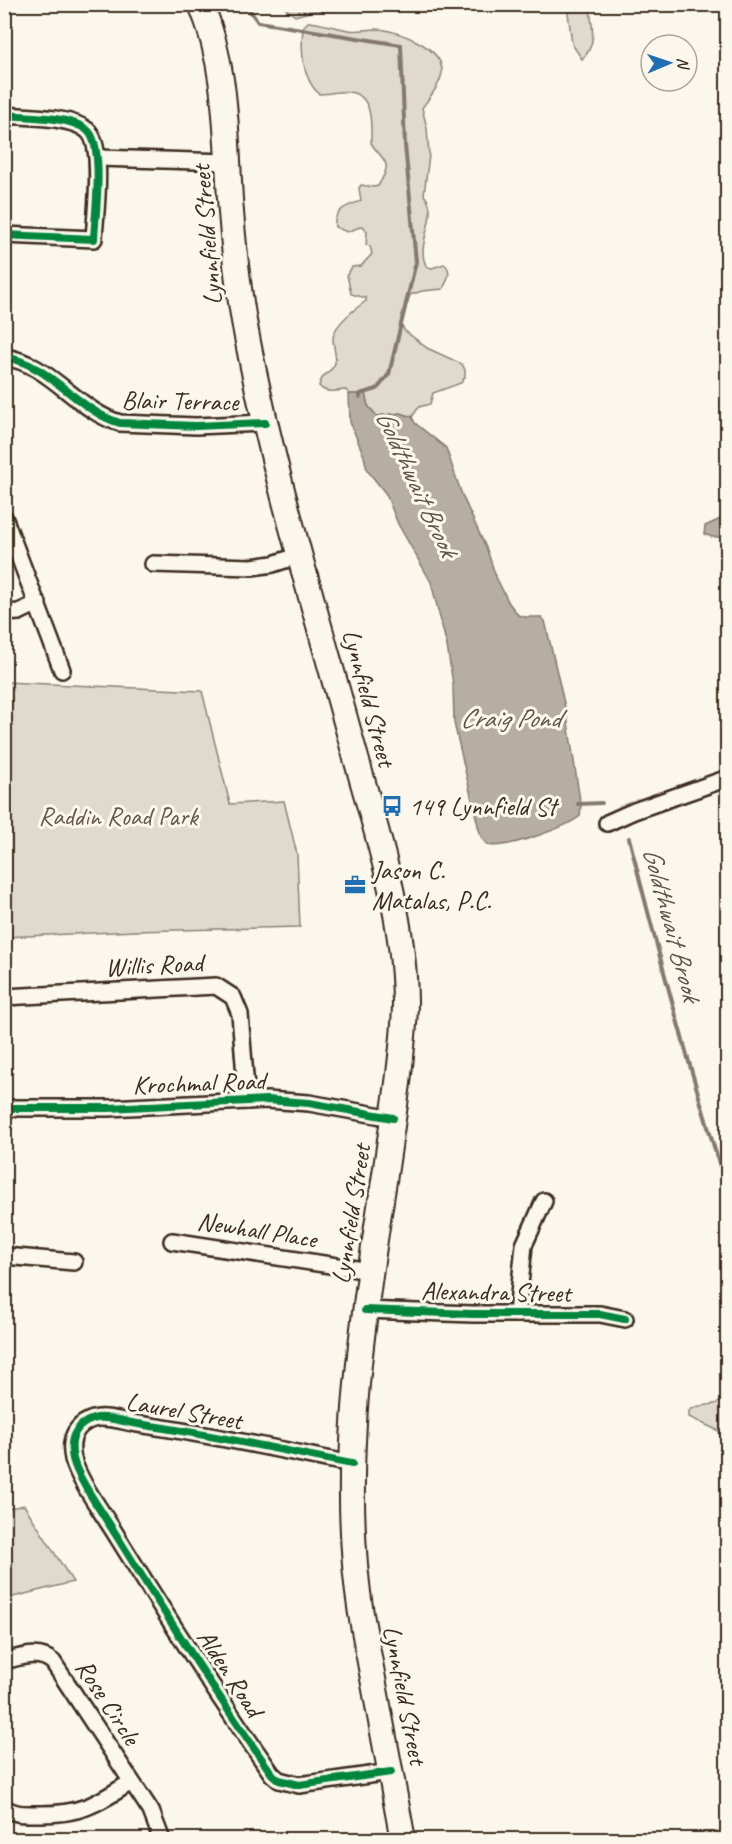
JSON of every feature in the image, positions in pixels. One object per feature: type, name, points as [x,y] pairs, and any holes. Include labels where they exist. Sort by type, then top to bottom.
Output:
[{"type":"main road","name":"Lynnfield Street","points":[[201,4],[219,63],[223,90],[236,267],[244,320],[282,492],[379,840],[402,956],[405,1001],[402,1049],[365,1310],[357,1385],[351,1513],[356,1585],[403,1839]]},
{"type":"street","points":[[4,115],[63,121],[80,126],[88,130],[93,138],[98,158],[94,239],[4,235]]},
{"type":"street","points":[[98,158],[228,162]]},
{"type":"street","name":"Blair Terrace","points":[[4,357],[36,369],[92,411],[120,423],[196,426],[266,423]]},
{"type":"street","points":[[4,517],[62,670]]},
{"type":"street","points":[[153,564],[263,566],[300,555]]},
{"type":"street","points":[[4,613],[19,612],[38,603]]},
{"type":"street","points":[[607,823],[633,811],[728,777]]},
{"type":"street","name":"Willis Road","points":[[4,997],[216,987],[232,997],[240,1014],[247,1101]]},
{"type":"street","name":"Krochmal Road","points":[[4,1108],[109,1108],[247,1101],[309,1103],[393,1118]]},
{"type":"street","points":[[517,1314],[524,1245],[544,1201]]},
{"type":"street","name":"Newhall Place","points":[[172,1242],[370,1271]]},
{"type":"street","points":[[4,1256],[74,1262]]},
{"type":"street","name":"Alexandra Street","points":[[365,1310],[600,1314],[625,1319]]},
{"type":"street","name":"Laurel Street","points":[[89,1491],[73,1461],[71,1441],[75,1431],[93,1419],[104,1418],[170,1428],[352,1464]]},
{"type":"street","name":"Alden Road","points":[[89,1491],[272,1774],[279,1780],[299,1785],[392,1772]]},
{"type":"street","name":"Rose Circle","points":[[4,1661],[39,1655],[53,1662],[151,1811],[162,1839]]},
{"type":"street","name":"Rose Circle","points":[[4,1807],[15,1813],[60,1814],[97,1804],[131,1782]]},
{"type":"green space","points":[[281,5],[332,5],[331,10],[313,11],[295,16]]},
{"type":"green space","points":[[567,5],[589,5],[592,41],[582,59],[572,44]]},
{"type":"green space","points":[[308,22],[352,31],[386,30],[407,36],[427,48],[440,63],[442,72],[439,81],[422,108],[427,128],[429,155],[424,195],[429,203],[430,211],[423,249],[427,267],[432,268],[444,264],[448,269],[448,276],[443,289],[410,295],[402,325],[404,330],[427,348],[462,364],[465,377],[461,383],[433,393],[430,404],[419,407],[412,417],[401,413],[377,416],[368,406],[365,394],[349,394],[346,390],[328,391],[319,386],[322,378],[335,363],[333,339],[337,328],[346,317],[366,301],[366,298],[351,294],[347,275],[352,267],[361,266],[372,254],[370,246],[366,245],[367,232],[363,226],[347,232],[335,227],[336,216],[342,209],[361,201],[359,188],[361,185],[378,186],[386,166],[371,143],[369,111],[363,98],[348,92],[319,94],[313,87],[306,71],[302,44],[303,27]]},
{"type":"green space","name":"Raddin Road Park","points":[[5,682],[202,691],[230,804],[284,801],[297,854],[300,927],[5,937]]},
{"type":"green space","points":[[727,1361],[727,1487],[724,1451],[719,1431],[689,1417],[689,1411],[698,1406],[715,1404],[724,1399],[726,1391],[723,1366]]},
{"type":"green space","points":[[24,1505],[73,1582],[5,1599],[5,1509]]},
{"type":"water","name":"Craig Pond","points":[[349,394],[365,394],[368,406],[377,416],[401,413],[412,417],[415,423],[446,448],[462,495],[509,603],[518,615],[540,617],[545,621],[567,716],[581,807],[580,816],[573,821],[507,844],[496,846],[484,842],[480,834],[454,723],[453,684],[447,646],[431,582],[398,524],[386,494],[367,470],[364,456],[350,422]]},
{"type":"water","points":[[727,516],[727,537],[712,537],[704,534],[705,526]]},
{"type":"waterway","name":"Goldthwait Brook","points":[[245,4],[258,22],[401,45],[405,145],[416,262],[389,374],[377,389],[360,394],[360,397]]},
{"type":"waterway","name":"Goldthwait Brook","points":[[578,804],[602,803]]},
{"type":"waterway","name":"Goldthwait Brook","points":[[629,838],[676,1016],[728,1192]]},
{"type":"cycle path","points":[[4,115],[59,120],[79,125],[87,130],[93,138],[96,150],[98,181],[94,239],[4,235]]},
{"type":"cycle path","points":[[4,357],[35,368],[90,408],[120,423],[196,426],[265,423]]},
{"type":"cycle path","points":[[4,1108],[109,1108],[267,1100],[309,1103],[393,1118]]},
{"type":"cycle path","points":[[365,1310],[472,1314],[600,1314],[625,1319]]},
{"type":"cycle path","points":[[352,1464],[218,1437],[104,1418],[93,1419],[81,1425],[74,1434],[72,1446],[76,1468],[93,1499],[193,1657],[272,1774],[279,1780],[299,1785],[391,1772]]},
{"type":"place","name":"149 Lynnfield St","points":[[392,806]]},
{"type":"place","name":"Jason C. Matalas, P.C.","points":[[355,885]]}]
